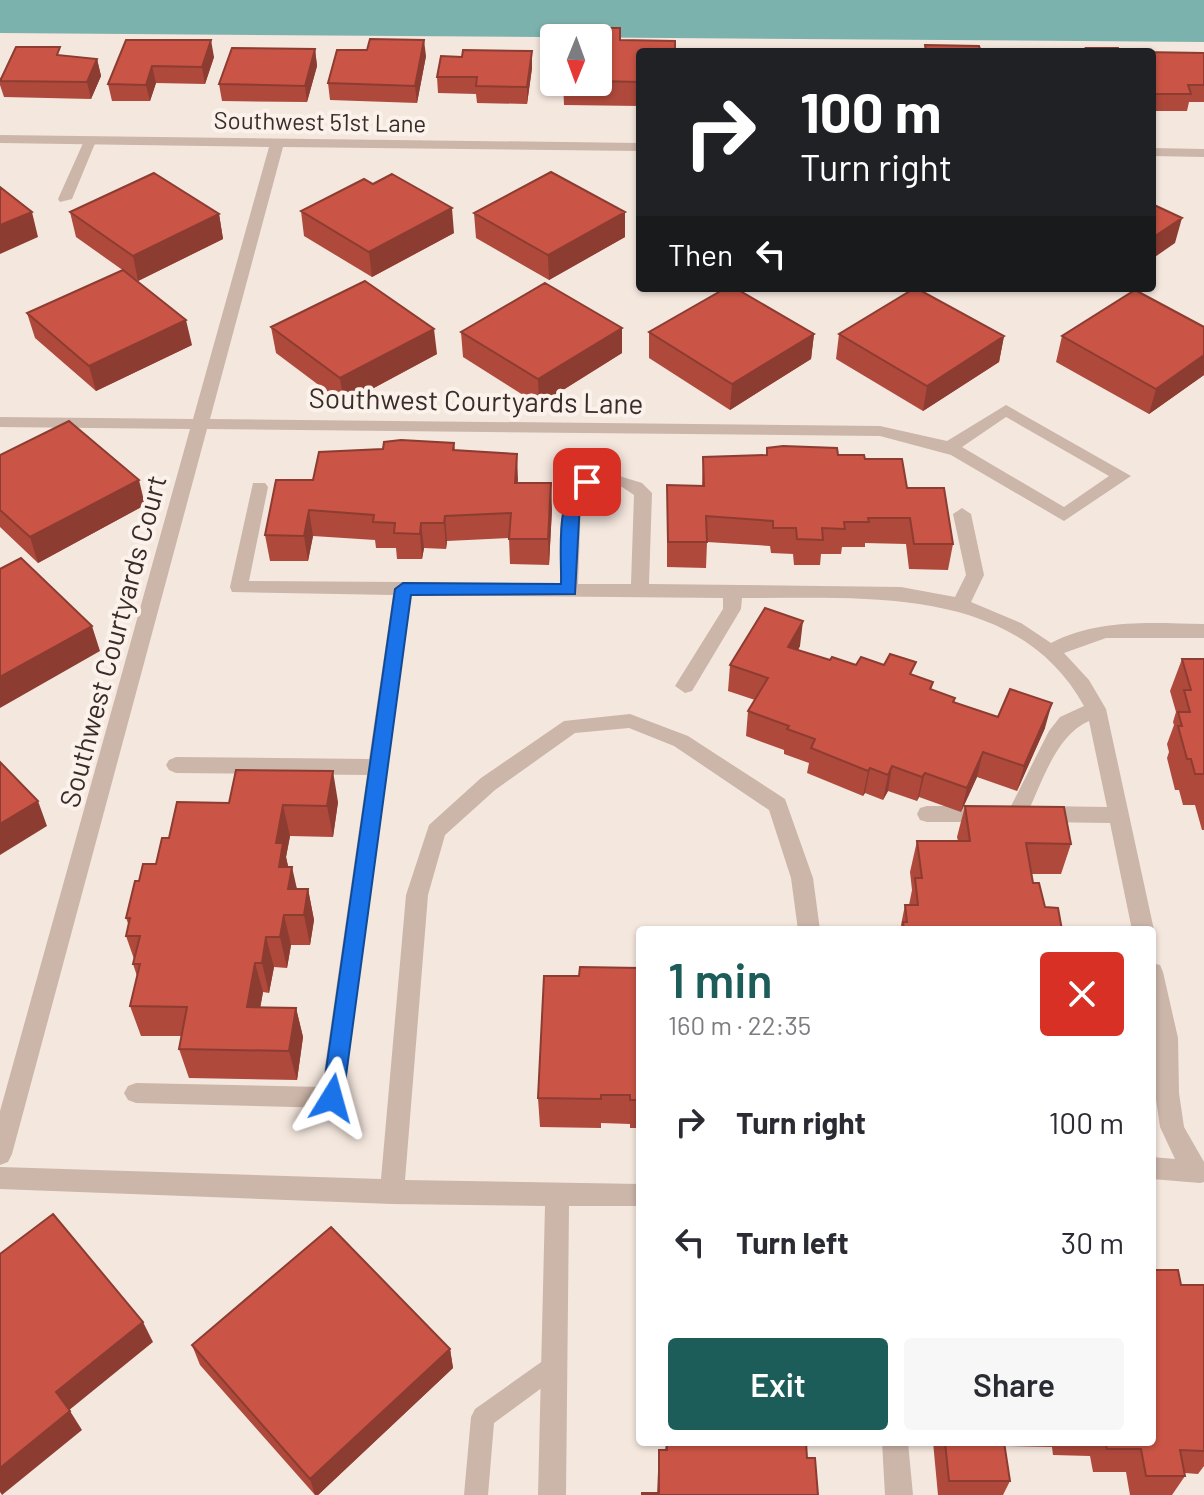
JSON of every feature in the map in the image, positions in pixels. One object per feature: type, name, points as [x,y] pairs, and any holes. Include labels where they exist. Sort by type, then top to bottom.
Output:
[{"type":"street","name":"Southwest 51st Lane","points":[[0,139],[636,147]]},
{"type":"street","name":"Southwest Courtyards Court","points":[[0,1154],[277,143]]},
{"type":"street","points":[[1156,152],[1204,153]]},
{"type":"street","name":"Southwest Courtyards Lane","points":[[0,422],[880,431],[920,437],[949,448],[1064,515],[1122,476],[1006,410],[949,448]]},
{"type":"street","points":[[569,590],[575,491],[587,482],[625,482],[638,487],[643,493],[640,591]]},
{"type":"street","points":[[259,487],[239,587],[901,593],[961,604],[1052,651],[1077,675],[1096,709],[1142,926]]},
{"type":"street","points":[[961,604],[975,575],[962,514]]},
{"type":"street","points":[[136,1093],[332,1098],[403,589]]},
{"type":"street","points":[[685,686],[732,609],[733,592]]},
{"type":"street","points":[[1052,651],[1068,640],[1091,632],[1204,631]]},
{"type":"street","points":[[1017,814],[1056,736],[1067,722],[1096,709]]},
{"type":"street","points":[[392,1193],[417,895],[436,831],[488,784],[571,726],[630,721],[681,741],[778,805],[802,878],[808,926]]},
{"type":"street","points":[[176,765],[378,767]]},
{"type":"street","points":[[927,814],[1117,815]]},
{"type":"street","points":[[1156,990],[1167,1038],[1167,1093],[1172,1127],[1198,1171]]},
{"type":"street","points":[[1156,1168],[1198,1171]]},
{"type":"street","points":[[0,1178],[392,1193],[636,1195]]},
{"type":"street","points":[[552,1495],[557,1195]]},
{"type":"street","points":[[895,1446],[899,1495]]},
{"type":"lane","points":[[65,199],[90,141]]},
{"type":"lane","points":[[476,1495],[483,1417],[554,1365]]},
{"type":"water","points":[[0,0],[1204,0],[1204,42],[612,38],[612,24],[540,24],[540,37],[0,33]]},
{"type":"building","points":[[612,28],[620,28],[620,40],[675,41],[675,48],[636,48],[636,82],[612,81]]},
{"type":"building","points":[[370,39],[424,40],[415,86],[328,83],[337,50],[367,50]]},
{"type":"building","points":[[126,40],[211,40],[202,67],[152,66],[146,85],[108,84]]},
{"type":"building","points":[[925,45],[980,48],[925,48]]},
{"type":"building","points":[[16,47],[60,47],[57,55],[97,59],[87,82],[0,81]]},
{"type":"building","points":[[232,48],[315,49],[305,86],[219,84]]},
{"type":"building","points":[[463,50],[532,51],[527,87],[476,86],[477,77],[437,77],[441,56],[462,57]]},
{"type":"building","points":[[1156,52],[1204,53],[1204,85],[1188,85],[1191,94],[1156,94]]},
{"type":"building","points":[[551,172],[625,212],[548,255],[474,213]]},
{"type":"building","points":[[154,173],[219,214],[133,256],[70,212]]},
{"type":"building","points":[[392,174],[452,208],[369,252],[301,211],[364,179],[373,184]]},
{"type":"building","points":[[0,187],[32,212],[0,225]]},
{"type":"building","points":[[1156,206],[1182,218],[1156,235]]},
{"type":"building","points":[[123,270],[186,320],[89,366],[27,313]]},
{"type":"building","points":[[365,281],[434,329],[340,378],[271,327]]},
{"type":"building","points":[[545,283],[622,328],[538,379],[461,332]]},
{"type":"building","points":[[719,292],[742,292],[814,334],[732,384],[649,332]]},
{"type":"building","points":[[908,292],[922,292],[1004,336],[927,386],[839,334]]},
{"type":"building","points":[[1132,292],[1139,292],[1204,327],[1204,355],[1156,389],[1062,336]]},
{"type":"building","points":[[69,421],[139,480],[30,537],[0,510],[0,455]]},
{"type":"building","points":[[384,442],[454,443],[453,450],[517,454],[515,483],[551,483],[548,539],[509,539],[511,513],[445,516],[444,523],[421,523],[420,534],[394,533],[395,523],[373,522],[374,515],[309,510],[304,536],[265,535],[276,480],[313,480],[319,452],[383,449]]},
{"type":"building","points":[[767,448],[837,448],[838,455],[864,455],[865,459],[902,459],[907,488],[944,488],[953,544],[914,544],[910,518],[868,518],[869,522],[844,522],[845,529],[822,528],[823,540],[797,539],[796,528],[773,528],[773,521],[706,516],[707,542],[668,542],[667,485],[704,486],[703,457],[767,455]]},
{"type":"building","points":[[21,558],[92,626],[0,677],[0,569]]},
{"type":"building","points":[[765,608],[803,621],[788,647],[856,665],[861,657],[884,665],[890,654],[916,662],[910,674],[933,682],[930,689],[955,698],[953,702],[998,717],[1010,689],[1052,703],[1024,766],[983,752],[967,788],[925,773],[922,777],[892,766],[888,775],[870,768],[868,771],[811,748],[815,739],[748,711],[768,678],[730,665]]},
{"type":"building","points":[[1182,659],[1204,659],[1204,774],[1195,774],[1191,759],[1187,759],[1178,726],[1182,726],[1178,712],[1190,712],[1184,690],[1191,690]]},
{"type":"building","points":[[0,762],[38,801],[0,824]]},
{"type":"building","points":[[236,770],[333,771],[327,806],[283,805],[276,843],[283,843],[279,867],[292,867],[288,889],[308,889],[304,915],[284,915],[280,937],[266,937],[262,963],[255,963],[247,1007],[296,1008],[289,1051],[179,1049],[187,1007],[130,1006],[140,964],[133,964],[140,936],[126,936],[130,918],[126,918],[135,881],[139,881],[143,864],[156,864],[162,838],[169,838],[177,802],[229,803]]},
{"type":"building","points":[[965,806],[1064,807],[1071,844],[1026,843],[1033,883],[1039,883],[1045,907],[1058,908],[1061,926],[904,926],[903,922],[907,922],[905,905],[918,905],[915,878],[922,878],[917,841],[970,841]]},
{"type":"building","points":[[580,967],[636,968],[636,1100],[630,1100],[630,1095],[601,1095],[601,1099],[538,1098],[544,976],[579,976]]},
{"type":"building","points":[[53,1214],[143,1322],[56,1392],[70,1411],[0,1468],[0,1254]]},
{"type":"building","points":[[331,1227],[450,1349],[310,1479],[192,1345]]},
{"type":"building","points":[[1156,1270],[1178,1270],[1181,1285],[1204,1285],[1204,1451],[1180,1450],[1185,1476],[1146,1476],[1141,1449],[1107,1449],[1106,1446],[1156,1446]]},
{"type":"building","points":[[667,1446],[806,1446],[807,1458],[815,1458],[818,1495],[642,1495],[659,1493],[659,1450],[667,1450]]},
{"type":"building","points":[[945,1446],[1005,1446],[1010,1481],[949,1481]]},
{"type":"route","points":[[332,1098],[403,589],[569,590],[572,501],[575,491],[587,482]]}]
